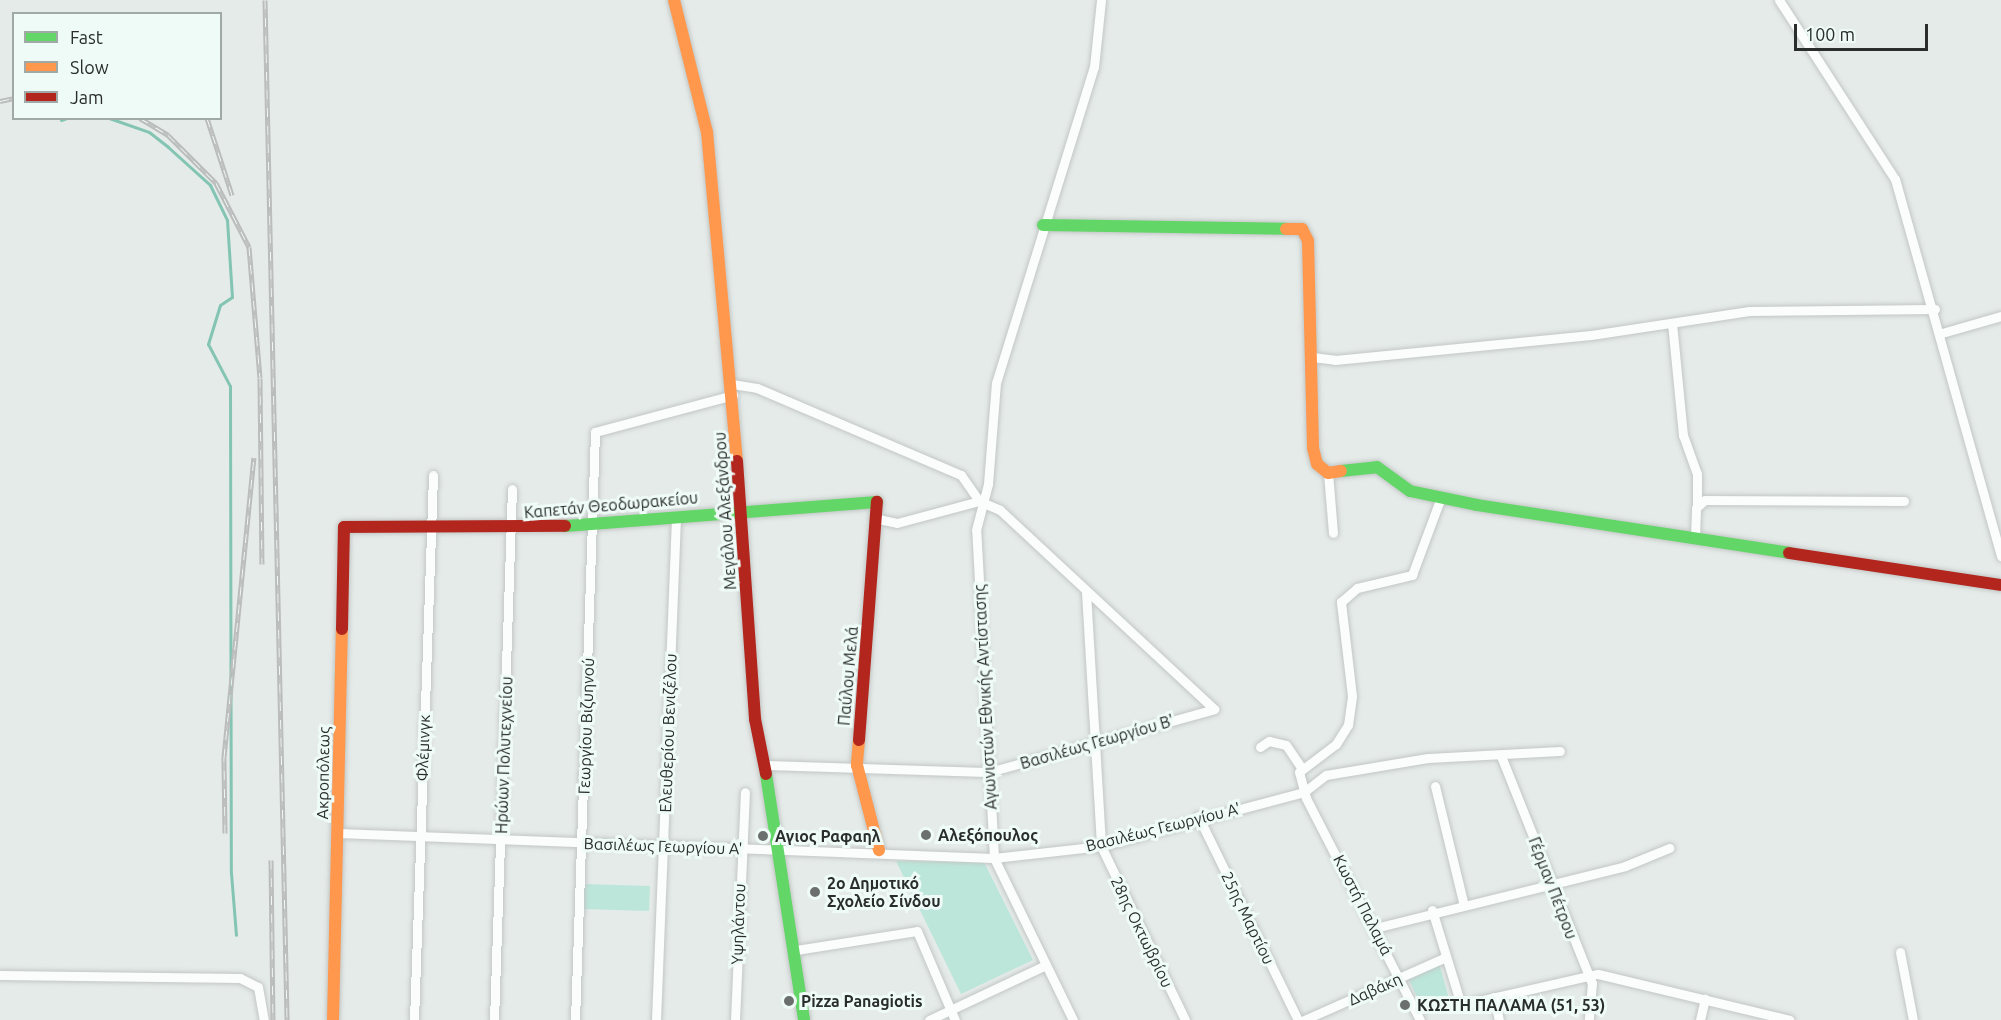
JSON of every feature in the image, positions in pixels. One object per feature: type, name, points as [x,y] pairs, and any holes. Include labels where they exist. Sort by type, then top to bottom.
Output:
[{"type":"street","name":"Μεγάλου Αλεξάνδρου","points":[[674,0],[704,110],[733,390],[755,718],[782,854],[804,1020]]},
{"type":"street","name":"Αγωνιστών Εθνικής Αντίστασης","points":[[1073,1020],[1044,966],[994,858],[976,530],[979,501],[988,484],[996,384],[1043,225],[1094,67],[1101,0]]},
{"type":"street","points":[[1779,0],[1891,170],[1942,333],[2001,556]]},
{"type":"street","points":[[1043,225],[1302,229],[1308,241],[1314,457],[1328,473],[1333,533]]},
{"type":"street","points":[[1312,357],[1335,360],[1672,323],[1749,311],[1935,309]]},
{"type":"street","points":[[1942,333],[2001,316]]},
{"type":"street","points":[[1672,323],[1683,435],[1697,474],[1695,538]]},
{"type":"street","points":[[733,390],[757,388],[961,475],[979,501],[1000,510],[1086,592]]},
{"type":"street","name":"Γεωργίου Βιζυηνού","points":[[575,1020],[594,526],[595,432],[733,390]]},
{"type":"street","points":[[1328,473],[1377,467],[1410,491],[2001,585]]},
{"type":"street","name":"Φλέμινγκ","points":[[414,1020],[433,475]]},
{"type":"street","name":"Ηρώων Πολυτεχνείου","points":[[494,1020],[512,489]]},
{"type":"street","points":[[1301,767],[1336,744],[1348,725],[1352,696],[1341,602],[1357,588],[1412,575],[1441,496]]},
{"type":"street","points":[[1697,505],[1705,500],[1904,501]]},
{"type":"street","name":"Καπετάν Θεοδωρακείου","points":[[344,527],[512,530],[594,526],[741,510],[880,501]]},
{"type":"street","name":"Παύλου Μελά","points":[[879,850],[857,765],[880,501]]},
{"type":"street","points":[[878,519],[897,523],[979,501]]},
{"type":"street","name":"Ελευθερίου Βενιζέλου","points":[[656,1020],[676,518]]},
{"type":"street","name":"Ακροπόλεως","points":[[333,1020],[344,527]]},
{"type":"street","name":"Βασιλέως Γεωργίου Β'","points":[[764,765],[857,765],[989,772],[1094,746],[1214,709],[1086,592]]},
{"type":"street","name":"28ης Οκτωβρίου","points":[[1086,592],[1101,846],[1185,1020]]},
{"type":"street","points":[[1260,747],[1269,741],[1286,745],[1301,767],[1304,792]]},
{"type":"street","points":[[1304,792],[1326,775],[1428,758],[1501,756],[1560,751]]},
{"type":"street","name":"Γέρμαν Πέτρου","points":[[1501,756],[1595,991],[1589,1020]]},
{"type":"street","points":[[1435,786],[1463,902]]},
{"type":"street","name":"Υψηλάντου","points":[[735,1020],[745,792]]},
{"type":"street","name":"Βασιλέως Γεωργίου Α'","points":[[338,832],[581,844],[741,847],[782,854],[879,850],[994,858],[1101,846],[1198,816],[1304,792]]},
{"type":"street","name":"Κωστή Παλαμά","points":[[1304,792],[1420,1020]]},
{"type":"street","name":"25ης Μαρτίου","points":[[1198,816],[1298,1020]]},
{"type":"street","points":[[1375,928],[1463,902],[1625,866],[1669,848]]},
{"type":"street","points":[[1432,910],[1461,1005],[1587,975],[1705,999],[1755,1016],[1790,1020]]},
{"type":"street","points":[[796,950],[917,931],[953,1016]]},
{"type":"street","points":[[1900,952],[1913,1020]]},
{"type":"street","name":"Δαβάκη","points":[[1304,1020],[1446,957]]},
{"type":"street","points":[[929,1020],[953,1016],[1044,966]]},
{"type":"street","points":[[0,975],[240,978],[258,987],[264,1020]]},
{"type":"street","points":[[1494,997],[1498,1020]]},
{"type":"street","points":[[1700,1020],[1705,999]]},
{"type":"green space","points":[[896,861],[984,862],[1033,960],[961,994]]},
{"type":"green space","points":[[583,884],[650,886],[649,911],[582,909]]},
{"type":"green space","points":[[1439,963],[1451,1006],[1426,1015],[1408,978]]},
{"type":"waterway","points":[[115,120],[149,132],[168,147],[210,185],[227,220],[232,297],[220,305],[208,344],[230,386],[231,873],[236,935]]},
{"type":"railway","points":[[265,0],[287,1020]]},
{"type":"railway","points":[[0,101],[12,98]]},
{"type":"railway","points":[[143,120],[168,135],[216,183],[249,247],[260,378],[262,564]]},
{"type":"railway","points":[[208,120],[232,195]]},
{"type":"railway","points":[[225,833],[224,757],[254,457]]},
{"type":"railway","points":[[271,860],[273,1020]]},
{"type":"traffic: fast","points":[[1043,225],[1286,229]]},
{"type":"traffic: fast","points":[[1341,471],[1377,467],[1410,491],[1477,505],[1789,553]]},
{"type":"traffic: fast","points":[[565,526],[877,502]]},
{"type":"traffic: fast","points":[[766,774],[804,1020]]},
{"type":"traffic: slow","points":[[674,0],[707,132],[737,461]]},
{"type":"traffic: slow","points":[[1286,229],[1302,229],[1308,241],[1313,448],[1317,464],[1328,473],[1341,471]]},
{"type":"traffic: slow","points":[[333,1020],[342,629]]},
{"type":"traffic: slow","points":[[859,740],[857,765],[879,850]]},
{"type":"traffic: jam","points":[[737,461],[755,719],[766,774]]},
{"type":"traffic: jam","points":[[859,740],[877,502]]},
{"type":"traffic: jam","points":[[342,629],[344,527],[565,526]]},
{"type":"traffic: jam","points":[[1789,553],[2001,585]]},
{"type":"place","name":"Αλεξόπουλος","points":[[926,835]]},
{"type":"place","name":"Αγιος Ραφαηλ","points":[[763,836]]},
{"type":"place","name":"2o Δημοτικό Σχολείο Σίνδου","points":[[815,892]]},
{"type":"place","name":"Pizza Panagiotis","points":[[789,1001]]},
{"type":"place","name":"ΚΩΣΤΗ ΠΑΛΑΜΑ (51, 53)","points":[[1405,1005]]}]
